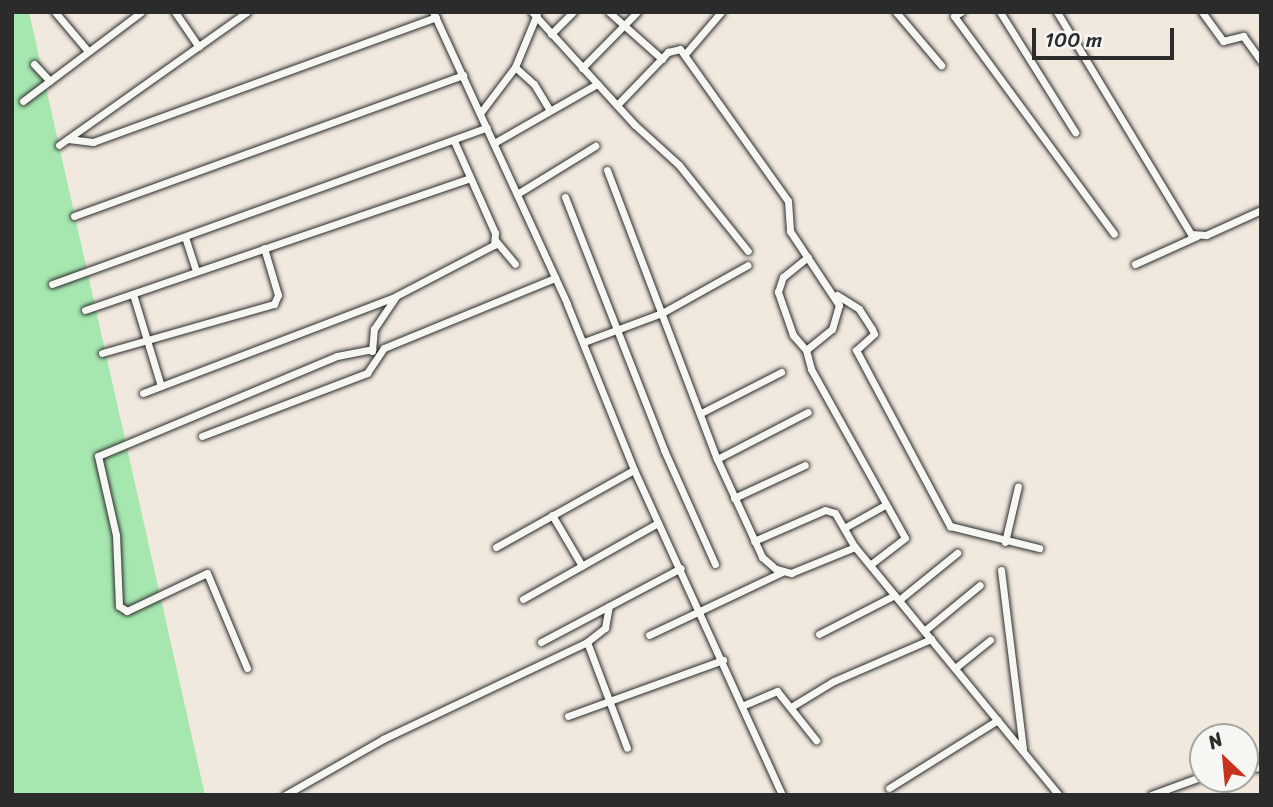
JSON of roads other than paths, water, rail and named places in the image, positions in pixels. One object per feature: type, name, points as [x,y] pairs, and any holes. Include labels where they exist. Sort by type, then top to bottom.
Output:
[{"type":"street","points":[[55,12],[88,51]]},
{"type":"street","points":[[23,101],[141,12]]},
{"type":"street","points":[[175,12],[199,47]]},
{"type":"street","points":[[58,145],[247,12]]},
{"type":"street","points":[[551,34],[573,12]]},
{"type":"street","points":[[609,12],[662,59]]},
{"type":"street","points":[[582,68],[637,12]]},
{"type":"street","points":[[686,53],[721,12]]},
{"type":"street","points":[[896,12],[941,65]]},
{"type":"street","points":[[961,12],[954,16],[1114,234]]},
{"type":"street","points":[[1000,12],[1075,132]]},
{"type":"street","points":[[1057,12],[1186,229],[1197,236]]},
{"type":"street","points":[[1202,12],[1223,41],[1243,36],[1261,61]]},
{"type":"street","points":[[535,14],[617,105],[679,165],[748,251]]},
{"type":"street","points":[[481,112],[515,67],[535,14]]},
{"type":"street","points":[[68,139],[93,142],[434,15],[481,112],[584,342],[634,470],[744,705],[782,795]]},
{"type":"street","points":[[617,105],[673,48],[686,53],[788,201],[790,232],[836,295],[839,305],[832,329],[806,350]]},
{"type":"street","points":[[34,64],[50,81]]},
{"type":"street","points":[[515,67],[534,84],[550,111]]},
{"type":"street","points":[[74,216],[463,75]]},
{"type":"street","points":[[494,142],[597,84]]},
{"type":"street","points":[[52,284],[487,127]]},
{"type":"street","points":[[454,141],[495,240],[515,264]]},
{"type":"street","points":[[517,194],[595,146]]},
{"type":"street","points":[[607,170],[734,498],[767,563],[782,572]]},
{"type":"street","points":[[85,310],[470,178]]},
{"type":"street","points":[[565,197],[677,483],[715,564]]},
{"type":"street","points":[[1135,264],[1261,210]]},
{"type":"street","points":[[185,237],[196,271]]},
{"type":"street","points":[[144,393],[396,296],[487,251],[495,240]]},
{"type":"street","points":[[102,353],[274,304],[278,295],[264,248]]},
{"type":"street","points":[[808,257],[783,277],[778,292],[793,335],[806,350],[811,369],[905,538],[870,565]]},
{"type":"street","points":[[584,342],[662,313],[748,265]]},
{"type":"street","points":[[373,358],[419,332],[555,278]]},
{"type":"street","points":[[133,294],[161,386]]},
{"type":"street","points":[[836,295],[859,309],[874,334],[856,350],[944,518],[956,530],[1039,548]]},
{"type":"street","points":[[202,436],[366,373],[373,358],[374,329],[396,296]]},
{"type":"street","points":[[247,668],[207,573],[127,611],[120,606],[116,535],[98,456],[337,356],[372,349]]},
{"type":"street","points":[[701,413],[781,372]]},
{"type":"street","points":[[717,458],[808,412]]},
{"type":"street","points":[[734,498],[805,466]]},
{"type":"street","points":[[496,547],[634,470]]},
{"type":"street","points":[[1005,541],[1018,486]]},
{"type":"street","points":[[844,528],[885,505]]},
{"type":"street","points":[[754,541],[825,510],[835,513],[855,547],[1059,795]]},
{"type":"street","points":[[552,515],[582,566]]},
{"type":"street","points":[[523,599],[658,523]]},
{"type":"street","points":[[649,635],[782,572],[855,547]]},
{"type":"street","points":[[819,634],[897,597],[957,553]]},
{"type":"street","points":[[541,642],[681,568]]},
{"type":"street","points":[[1001,570],[1023,750]]},
{"type":"street","points":[[924,631],[980,585]]},
{"type":"street","points":[[289,794],[383,739],[587,642],[605,628],[608,606]]},
{"type":"street","points":[[791,707],[834,681],[931,639]]},
{"type":"street","points":[[955,668],[990,640]]},
{"type":"street","points":[[587,642],[612,701],[627,748]]},
{"type":"street","points":[[568,716],[723,660]]},
{"type":"street","points":[[744,705],[771,690],[778,691],[816,740]]},
{"type":"street","points":[[889,788],[998,720]]},
{"type":"street","points":[[1151,795],[1189,781]]}]
